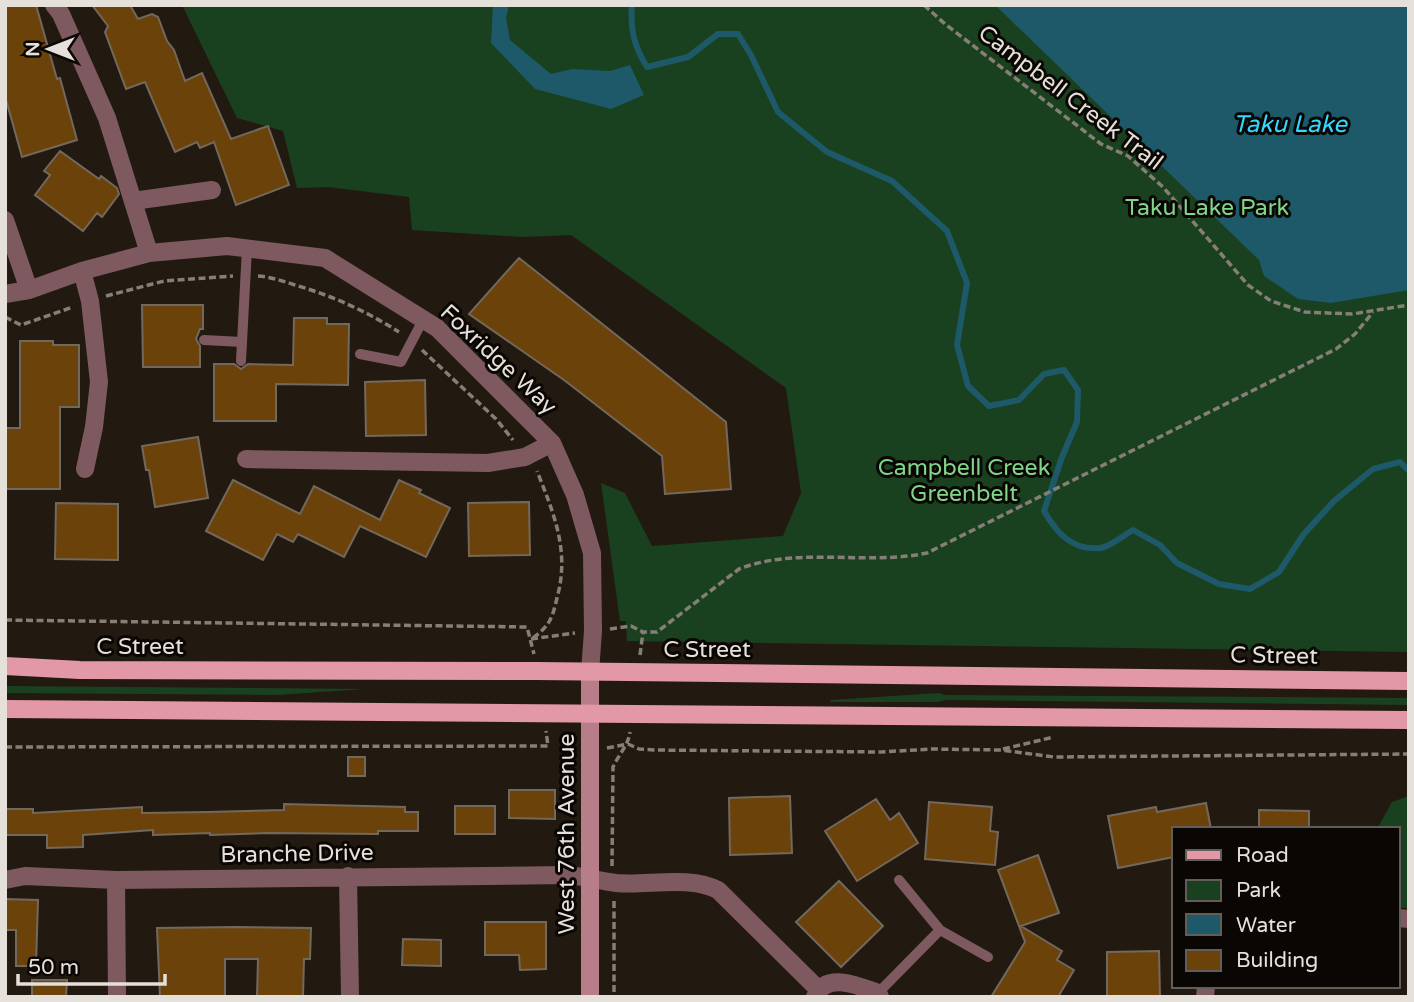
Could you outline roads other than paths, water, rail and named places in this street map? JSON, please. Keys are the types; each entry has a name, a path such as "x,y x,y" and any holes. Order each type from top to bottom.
{"main road":[{"name":"C Street","path":"5,666 94,670 590,671 1409,681"},
{"path":"5,709 542,711 1409,720"}],"street":[{"path":"54,5 61,13 107,118 149,253"},
{"path":"133,201 212,190"},
{"path":"5,220 29,290"},
{"name":"Foxridge Way","path":"5,294 29,290 82,271 149,253 227,246 326,258 437,328 552,443 575,495 592,554 593,631 590,671"},
{"path":"82,271 90,301 99,382 85,469"},
{"path":"246,459 488,463 525,457 552,443"},
{"name":"West 76th Avenue","path":"590,671 590,997"},
{"name":"Branche Drive","path":"5,880 25,876 116,880 590,876 614,883 709,885 718,890 816,993"},
{"path":"348,876 350,997"},
{"path":"116,880 117,997"},
{"path":"816,993 826,983 838,982 854,984 879,995"}],"lane":[{"path":"241,361 247,248"},
{"path":"360,354 401,362 422,320"},
{"path":"204,340 242,342"},
{"path":"899,880 940,930 988,957"},
{"path":"879,995 940,930"}],"water":[{"path":"493,5 509,5 506,18 510,40 551,74 572,69 610,71 630,65 644,95 611,109 535,89 491,43"},
{"name":"Taku Lake","path":"995,5 1409,5 1409,290 1331,303 1298,299 1264,276 1259,260"}],"waterway":[{"path":"632,5 634,38 647,67 688,57 718,34 738,34 778,112 827,152 892,181 947,231 967,283 957,345 968,386 989,406 1019,400 1044,374 1064,370 1078,390 1077,422 1044,511 1060,533 1073,543 1100,548 1133,530 1160,545 1177,563 1219,584 1250,589 1279,572 1303,535 1334,501 1373,469 1400,462 1409,471"}],"park label":[{"name":"Taku Lake Park","path":"1207,207"},
{"name":"Campbell Creek Greenbelt","path":"964,480"}]}
